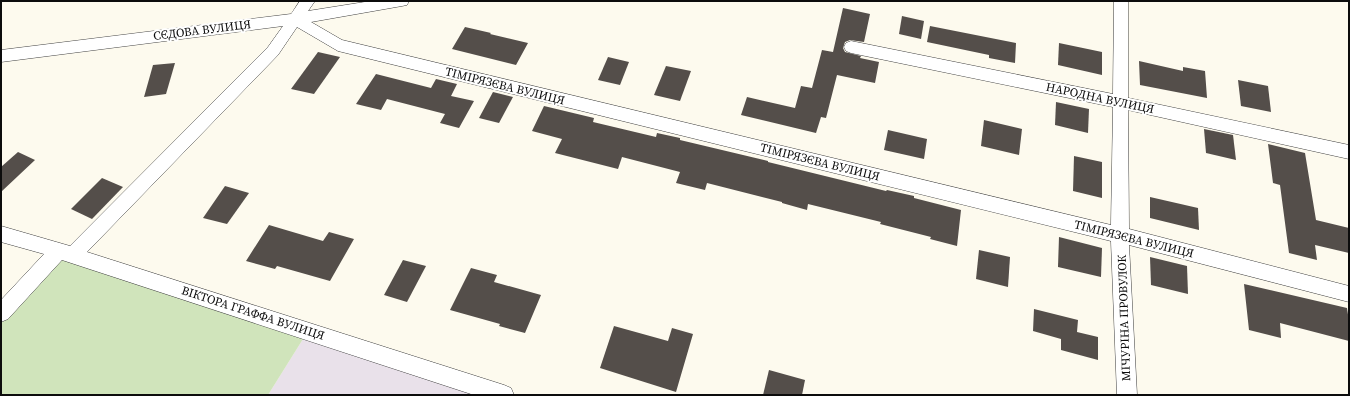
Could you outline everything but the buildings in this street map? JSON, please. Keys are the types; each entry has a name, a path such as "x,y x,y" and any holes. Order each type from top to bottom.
{"street":[{"path":"1,313 66,253 273,51 308,1"},
{"name":"СЄДОВА ВУЛИЦЯ","path":"1,56 296,18 402,1"},
{"name":"МІЧУРІНА ПРОВУЛОК","path":"1121,1 1120,235 1127,395"},
{"name":"ТІМІРЯЗЄВА ВУЛИЦЯ","path":"296,18 338,45 1120,235 1349,294"},
{"name":"НАРОДНА ВУЛИЦЯ","path":"851,47 1120,102 1349,152"},
{"name":"ВІКТОРА ГРАФФА ВУЛИЦЯ","path":"1,234 66,253 504,395"}],"shaded area":[{"path":"308,331 504,395 268,395"}],"green space":[{"path":"59,251 308,331 268,395 1,395 1,313"}]}
